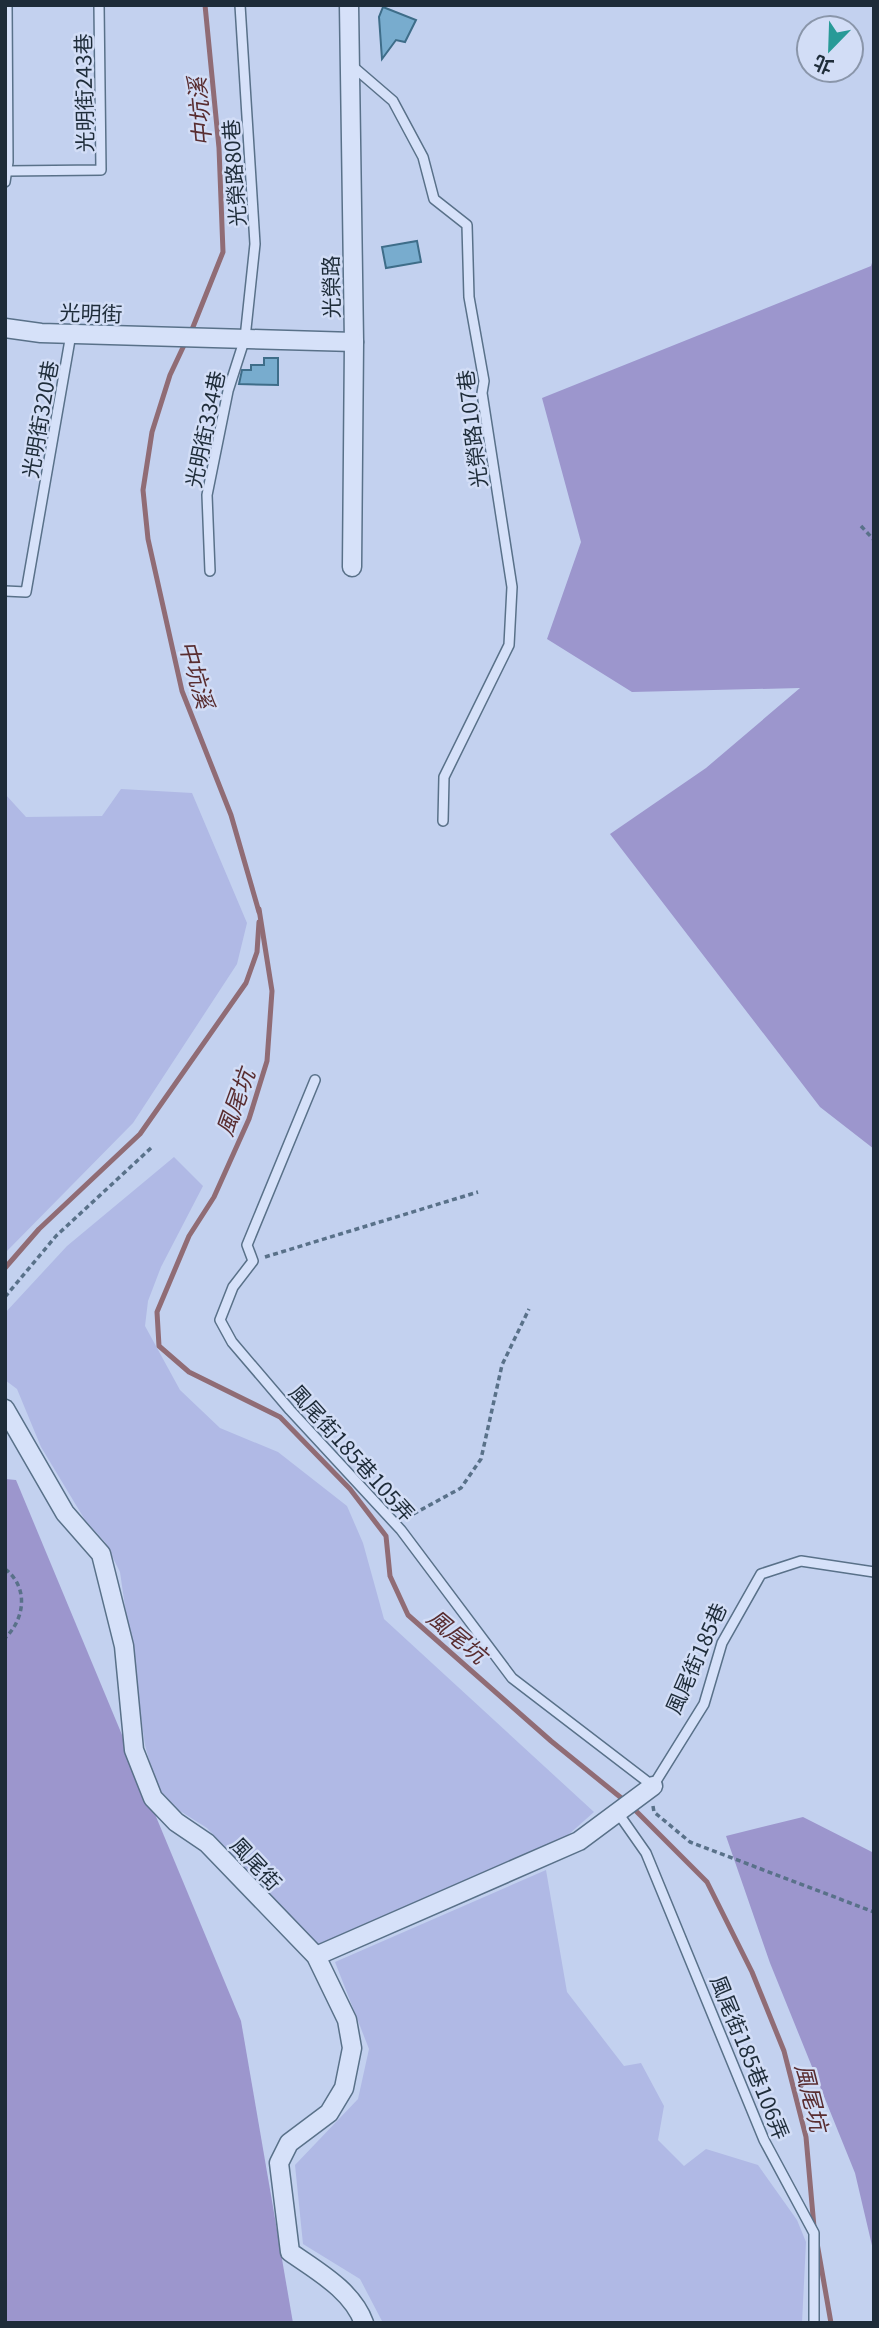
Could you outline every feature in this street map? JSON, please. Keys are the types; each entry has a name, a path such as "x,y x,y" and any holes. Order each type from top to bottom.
{"street":[{"name":"光榮路","path":"349,5 354,342 352,567"},
{"name":"光明街","path":"5,328 71,334 245,338"},
{"path":"245,338 354,342"},
{"name":"風尾街","path":"5,1409 65,1513 101,1554 124,1646 134,1750 153,1798 176,1822 207,1843 316,1956 347,2020 351,2061 338,2101 318,2123 301,2132 289,2143 279,2163 289,2252 332,2281 360,2311 364,2323"},
{"path":"316,1956 579,1841 653,1786"}],"lane":[{"path":"5,182 7,5"},
{"name":"光明街243巷","path":"7,171 101,170 99,5"},
{"name":"光榮路80巷","path":"240,5 255,244 245,338"},
{"name":"光榮路107巷","path":"348,63 393,101 423,157 434,200 467,225 470,297 484,381 482,393 494,483 512,587 509,645 444,778 443,821"},
{"name":"光明街320巷","path":"5,591 26,592 71,334"},
{"name":"光明街334巷","path":"210,570 207,495 228,391 245,338"},
{"path":"253,1261 247,1245 315,1080"},
{"name":"風尾街185巷105弄","path":"253,1261 233,1287 220,1320 232,1342 395,1524 512,1678 653,1786"},
{"name":"風尾街185巷","path":"653,1786 704,1704 722,1643 761,1574 801,1562 874,1572"},
{"name":"風尾街185巷106弄","path":"618,1813 646,1853 764,2140 814,2233 814,2323"}],"path":[{"path":"861,526 874,540"},
{"path":"5,1297 56,1236 152,1148"},
{"path":"253,1261 478,1192"},
{"path":"395,1524 461,1488 481,1459 502,1365 529,1309"},
{"path":"5,1569 16,1577 23,1605 17,1627 5,1638"},
{"path":"653,1786 654,1812 690,1842 874,1912"}],"shaded area":[{"path":"874,256 874,1149 820,1107 610,834 706,768 800,688 632,692 547,639 581,542 542,398 871,266"},
{"path":"121,789 192,793 247,923 237,964 133,1123 5,1253 5,794 26,817 102,816"},
{"path":"174,1157 203,1186 161,1267 148,1301 145,1326 180,1390 220,1428 278,1452 347,1506 363,1543 384,1619 594,1812 567,1836 316,1945 207,1828 180,1811 157,1789 145,1745 120,1572 105,1542 85,1520 41,1447 17,1389 5,1380 5,1313 67,1246"},
{"path":"5,1479 16,1480 241,2021 293,2323 5,2323"},
{"path":"803,1817 874,1853 874,2254 855,2173 770,1963 726,1836"},
{"path":"546,1870 567,1992 624,2066 641,2063 664,2106 658,2140 684,2166 706,2149 758,2165 797,2220 806,2242 802,2323 383,2323 360,2279 303,2244 295,2165 358,2099 369,2049 335,1962"}],"building":[{"path":"383,7 416,20 405,42 396,40 382,59 379,17"},
{"path":"417,241 421,262 386,268 382,247"},
{"path":"264,358 278,358 278,385 239,384 242,370 251,370 251,365 264,365"}],"waterway":[{"name":"中坑溪","path":"191,332 223,252 219,148 205,5"},
{"name":"中坑溪","path":"186,341 170,375 152,432 143,490 148,539 182,691 231,815 259,912"},
{"name":"風尾坑","path":"259,909 272,991 267,1061 249,1119 214,1197 189,1236 157,1312 159,1346 189,1372 280,1417 350,1489 386,1536 390,1576 408,1615 551,1741 630,1805 707,1882 752,1972 784,2051 806,2137 814,2227"},
{"name":"中坑溪","path":"5,1268 39,1229 140,1134 246,983 257,952 259,922"},
{"name":"風尾坑","path":"817,2243 831,2323"}]}
